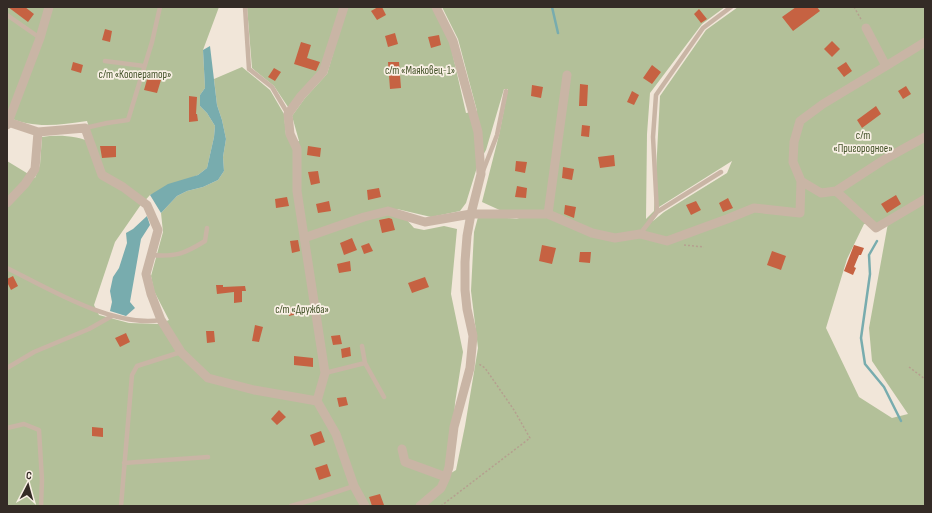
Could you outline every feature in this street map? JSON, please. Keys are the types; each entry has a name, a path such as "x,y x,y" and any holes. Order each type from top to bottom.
{"street":[{"path":"49,7 40,38 7,124 38,132 85,128 102,175 123,187 147,205 158,230 146,274 151,294 161,320 181,352 208,378 254,390 317,401"},
{"path":"420,506 440,488 446,477 449,468 454,427 469,375 472,336 467,309 465,262 467,236 471,214 482,174 476,124 452,41 436,7"},
{"path":"341,8 323,72 301,96 288,114 290,134 297,149 297,191 325,373 317,401 336,434 354,486 365,506"},
{"path":"866,28 886,66"},
{"path":"304,238 364,217 388,211 425,222 471,214 548,214 592,233 615,238 640,234 667,241 754,208 800,213 801,181 793,162 794,142 800,121 823,104 925,42"},
{"path":"548,214 567,75"},
{"path":"7,203 25,184 35,169 38,132"},
{"path":"801,181 821,193 836,191 885,159 925,137"},
{"path":"836,191 876,228 925,199"},
{"path":"402,448 405,462 446,477"}],"lane":[{"path":"85,128 128,120 160,7"},
{"path":"245,7 249,69 272,87 288,114"},
{"path":"657,212 653,137 656,95 703,28 731,7"},
{"path":"7,15 40,38"},
{"path":"105,61 144,66"},
{"path":"482,174 497,135 506,92"},
{"path":"640,234 657,212 720,172"},
{"path":"151,255 169,257 188,251 205,241 208,228"},
{"path":"7,268 74,301 112,316 151,322 161,320"},
{"path":"7,368 34,352 89,329 112,316"},
{"path":"362,346 365,363 384,397"},
{"path":"121,506 132,375 137,366 181,352"},
{"path":"325,373 365,363"},
{"path":"7,428 24,424 39,430 42,480 41,506"},
{"path":"124,463 208,457"},
{"path":"291,506 354,486"}],"path":[{"path":"854,7 866,28"},
{"path":"667,241 704,247"},
{"path":"441,506 530,438 514,410 485,368 471,358"},
{"path":"909,367 925,379"}],"green space":[{"path":"7,7 219,7 203,50 205,88 200,95 200,106 207,113 215,126 207,168 198,175 150,195 140,206 115,242 94,305 99,315 129,323 159,324 169,320 154,291 151,276 163,232 161,213 177,196 218,180 224,171 223,157 226,139 217,105 214,79 242,67 270,90 284,114 286,135 292,143 299,141 292,116 305,98 327,74 347,7 432,7 450,43 466,113 477,111 458,39 442,7 725,7 702,24 650,93 647,134 646,219 654,211 660,96 706,30 738,7 925,7 925,506 7,506 7,161 35,178 40,165 42,137 68,136 94,143 87,121 56,125 37,125 17,121 7,117","holes":["504,89 508,89 499,135 482,202 519,219 483,216 478,217 474,232 471,291 478,348 456,470 451,473 455,403 463,352 451,294 457,229 444,226 424,230 414,228 397,209 431,217 460,211 466,203 478,164 486,150","732,161 727,173 664,212 653,221 659,207","888,223 869,328 872,361 908,414 892,418 859,397 826,328 847,259 864,224"]},
{"path":"247,7 340,7 321,72 288,107 274,86 252,68"}],"water":[{"path":"210,46 217,105 226,139 223,157 224,171 218,180 177,196 161,213 150,195 168,184 198,175 207,168 215,126 207,113 200,106 200,95 205,88 203,50"},
{"path":"147,216 150,225 141,239 130,302 135,308 126,316 110,311 112,302 110,291 113,277 119,268 127,243 126,233 133,229"}],"building":[{"path":"8,7 25,7 34,14 28,22"},
{"path":"378,7 382,7 386,15 377,20 371,11"},
{"path":"796,7 817,7 820,11 793,31 782,17"},
{"path":"699,9 707,19 701,23 694,14"},
{"path":"105,29 112,31 110,42 102,40"},
{"path":"395,33 398,44 388,47 385,36"},
{"path":"439,35 441,45 431,48 428,37"},
{"path":"832,41 840,49 832,57 824,49"},
{"path":"301,42 311,45 307,58 320,62 316,71 294,64"},
{"path":"73,62 83,65 81,73 71,70"},
{"path":"388,62 399,62 401,88 390,89"},
{"path":"846,62 852,71 844,77 837,68"},
{"path":"652,65 661,72 652,84 643,78"},
{"path":"274,68 281,72 275,81 268,77"},
{"path":"148,76 161,80 157,93 144,90"},
{"path":"580,84 588,85 587,106 579,106"},
{"path":"532,85 543,87 541,98 531,96"},
{"path":"906,86 911,94 903,99 898,91"},
{"path":"632,91 639,95 634,105 627,102"},
{"path":"189,96 197,97 196,114 198,121 189,122"},
{"path":"876,106 881,114 862,128 857,120"},
{"path":"582,125 590,126 589,137 581,136"},
{"path":"100,146 116,146 116,157 102,158"},
{"path":"308,146 321,148 320,157 307,155"},
{"path":"614,155 615,166 600,168 598,157"},
{"path":"516,161 527,162 525,173 515,171"},
{"path":"563,167 574,169 572,180 562,178"},
{"path":"318,171 320,183 311,185 308,172"},
{"path":"517,186 527,188 526,198 515,197"},
{"path":"379,188 381,197 368,200 367,190"},
{"path":"896,195 901,204 887,213 881,204"},
{"path":"287,197 289,206 276,208 275,199"},
{"path":"728,198 733,208 723,212 719,203"},
{"path":"329,201 331,211 318,213 316,204"},
{"path":"696,201 701,210 691,215 686,205"},
{"path":"565,205 576,207 574,218 564,214"},
{"path":"389,218 392,219 395,230 382,233 379,220"},
{"path":"352,238 357,250 344,255 340,243"},
{"path":"298,240 300,251 292,253 290,241"},
{"path":"369,243 373,251 364,254 361,246"},
{"path":"542,245 556,248 552,264 539,261"},
{"path":"854,245 864,248 854,267 856,268 853,275 844,271"},
{"path":"772,251 786,256 781,270 767,265"},
{"path":"580,252 591,252 590,263 579,262"},
{"path":"350,261 351,271 339,273 337,264"},
{"path":"13,276 18,286 11,290 7,279"},
{"path":"425,277 429,287 412,293 408,283"},
{"path":"216,285 223,285 223,287 245,286 246,291 242,291 242,302 234,303 234,292 217,294"},
{"path":"299,306 301,313 289,316 288,308"},
{"path":"255,325 263,327 259,342 252,341"},
{"path":"206,331 214,331 215,342 207,343"},
{"path":"126,333 130,342 120,347 115,338"},
{"path":"340,335 342,344 333,345 331,336"},
{"path":"350,347 351,356 342,358 341,349"},
{"path":"294,356 313,358 313,367 294,365"},
{"path":"346,397 348,405 339,407 337,398"},
{"path":"279,410 286,417 277,425 271,419"},
{"path":"92,427 103,428 103,437 92,436"},
{"path":"321,431 325,442 314,446 310,435"},
{"path":"327,464 331,476 319,480 315,468"},
{"path":"380,494 384,505 372,506 369,497"}],"waterway":[{"path":"552,7 558,33"},
{"path":"877,241 869,255 870,274 861,338 865,364 884,387 901,421"}],"park label":[{"name":"с/т «Маяковец-1»","path":"420,70"},
{"name":"с/т «Кооператор»","path":"135,74"},
{"name":"с/т «Пригородное»","path":"863,141"},
{"name":"с/т «Дружба»","path":"302,309"}]}
